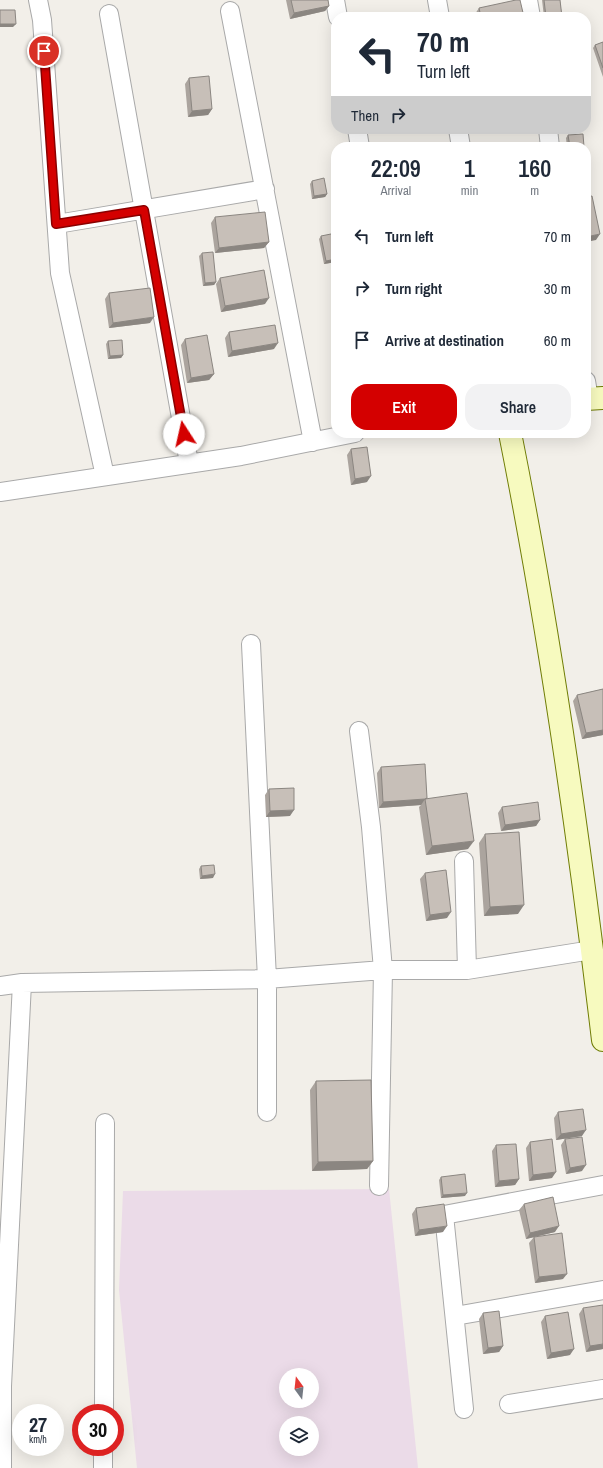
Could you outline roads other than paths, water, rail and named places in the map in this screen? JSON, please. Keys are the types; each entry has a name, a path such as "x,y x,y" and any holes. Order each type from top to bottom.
{"street":[{"path":"32,0 38,0 42,20 60,273 105,476"},
{"path":"335,0 337,12"},
{"path":"437,0 439,12"},
{"path":"528,0 530,12"},
{"path":"230,11 313,442"},
{"path":"109,14 189,463"},
{"path":"56,224 265,189"},
{"path":"0,492 240,456 332,438"},
{"path":"511,438 553,672 592,950 603,1040"},
{"path":"251,644 267,979 267,1112"},
{"path":"359,731 370,827 383,970 379,1186"},
{"path":"464,861 466,970"},
{"path":"0,986 22,983 267,979 383,970 466,970 592,950"},
{"path":"1,1465 1,1386 22,983"},
{"path":"104,1404 105,1123"},
{"path":"464,1409 444,1215 603,1185"},
{"path":"455,1316 603,1290"},
{"path":"509,1404 603,1389"},
{"path":"103,1456 103,1468"}]}
